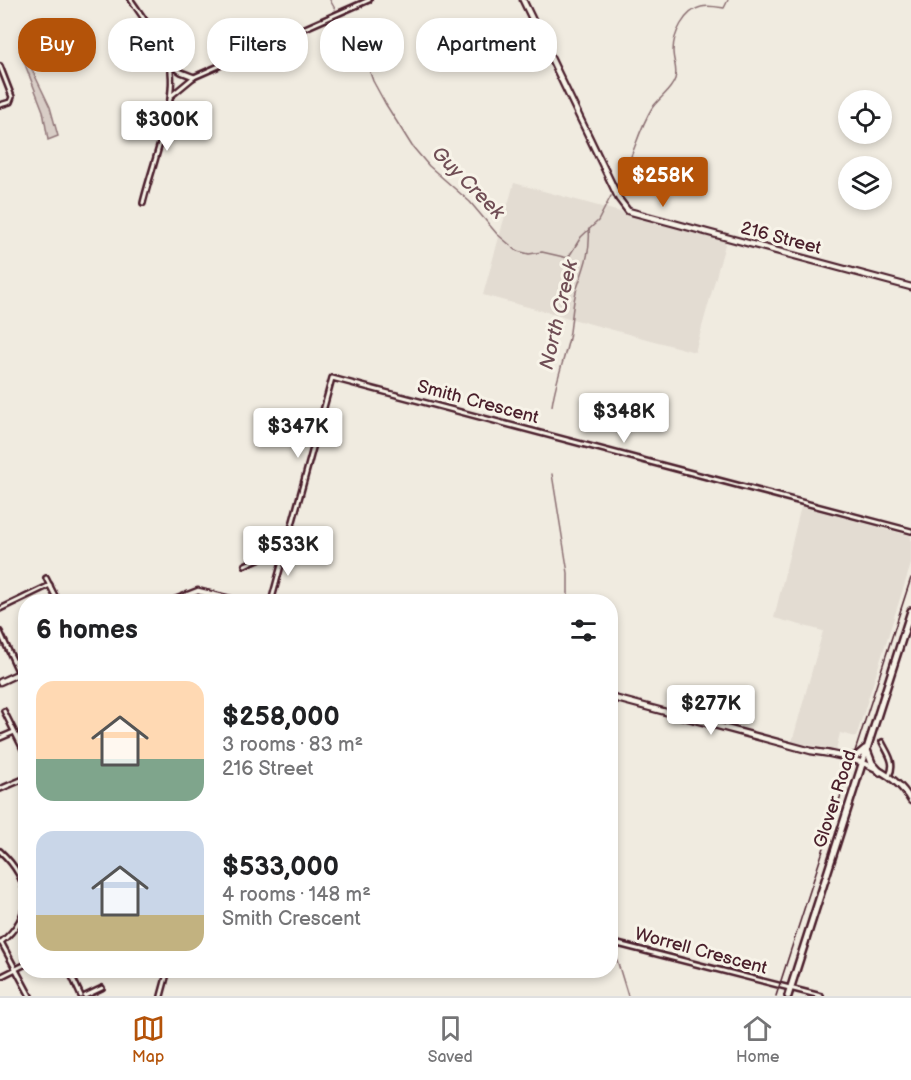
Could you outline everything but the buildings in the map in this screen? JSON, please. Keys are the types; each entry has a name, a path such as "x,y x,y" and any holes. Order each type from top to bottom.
{"highway":[{"name":"Glover Road","path":"788,996 911,611"},
{"path":"849,758 858,755 867,745"},
{"path":"867,745 867,753 880,772"}],"main road":[{"name":"216 Street","path":"523,0 619,199 628,211 911,286"},
{"path":"188,594 195,591 208,594"},
{"path":"0,682 18,673"},
{"path":"618,699 805,749 834,753 849,758 889,776 904,790 911,801"}],"street":[{"path":"131,0 142,18"},
{"path":"171,96 194,77 369,0"},
{"path":"0,66 11,94 10,102 0,105"},
{"path":"143,203 171,96 173,85 171,72"},
{"path":"181,72 194,77"},
{"name":"Smith Crescent","path":"273,594 332,378 911,531"},
{"path":"245,566 285,547"},
{"path":"46,578 54,594"},
{"path":"31,594 50,585"},
{"path":"0,609 18,600"},
{"path":"0,632 18,671"},
{"path":"4,711 18,740"},
{"path":"0,738 14,732"},
{"path":"882,742 893,763 889,776"},
{"path":"0,789 18,781"},
{"path":"0,851 18,871"},
{"path":"0,977 17,969 1,942 15,928 18,921"},
{"name":"Worrell Crescent","path":"618,944 821,996"},
{"path":"21,978 30,996"},
{"path":"73,978 83,996 102,988"},
{"path":"161,996 166,978"}],"shaded area":[{"path":"28,72 33,72 50,107 58,136 48,140 43,111"},
{"path":"514,183 726,241 695,352 483,295"},
{"path":"801,506 911,536 911,564 856,737 840,733 836,750 792,742 823,631 774,618"}],"waterway":[{"name":"Guy Creek","path":"330,0 335,9"},
{"name":"Guy Creek","path":"618,184 647,117 675,79 674,45 681,24 695,9 707,6 724,8 728,0"},
{"name":"Guy Creek","path":"370,72 385,103 412,146 429,166 470,202 497,234 517,251 529,254 542,252 568,258 581,237 598,221 611,196"},
{"name":"North Creek","path":"552,406 569,338 575,294 588,252 589,229"},
{"name":"North Creek","path":"552,474 568,573 568,594"},
{"name":"North Creek","path":"618,963 628,996"}],"railway":[{"path":"776,996 911,578"}]}
